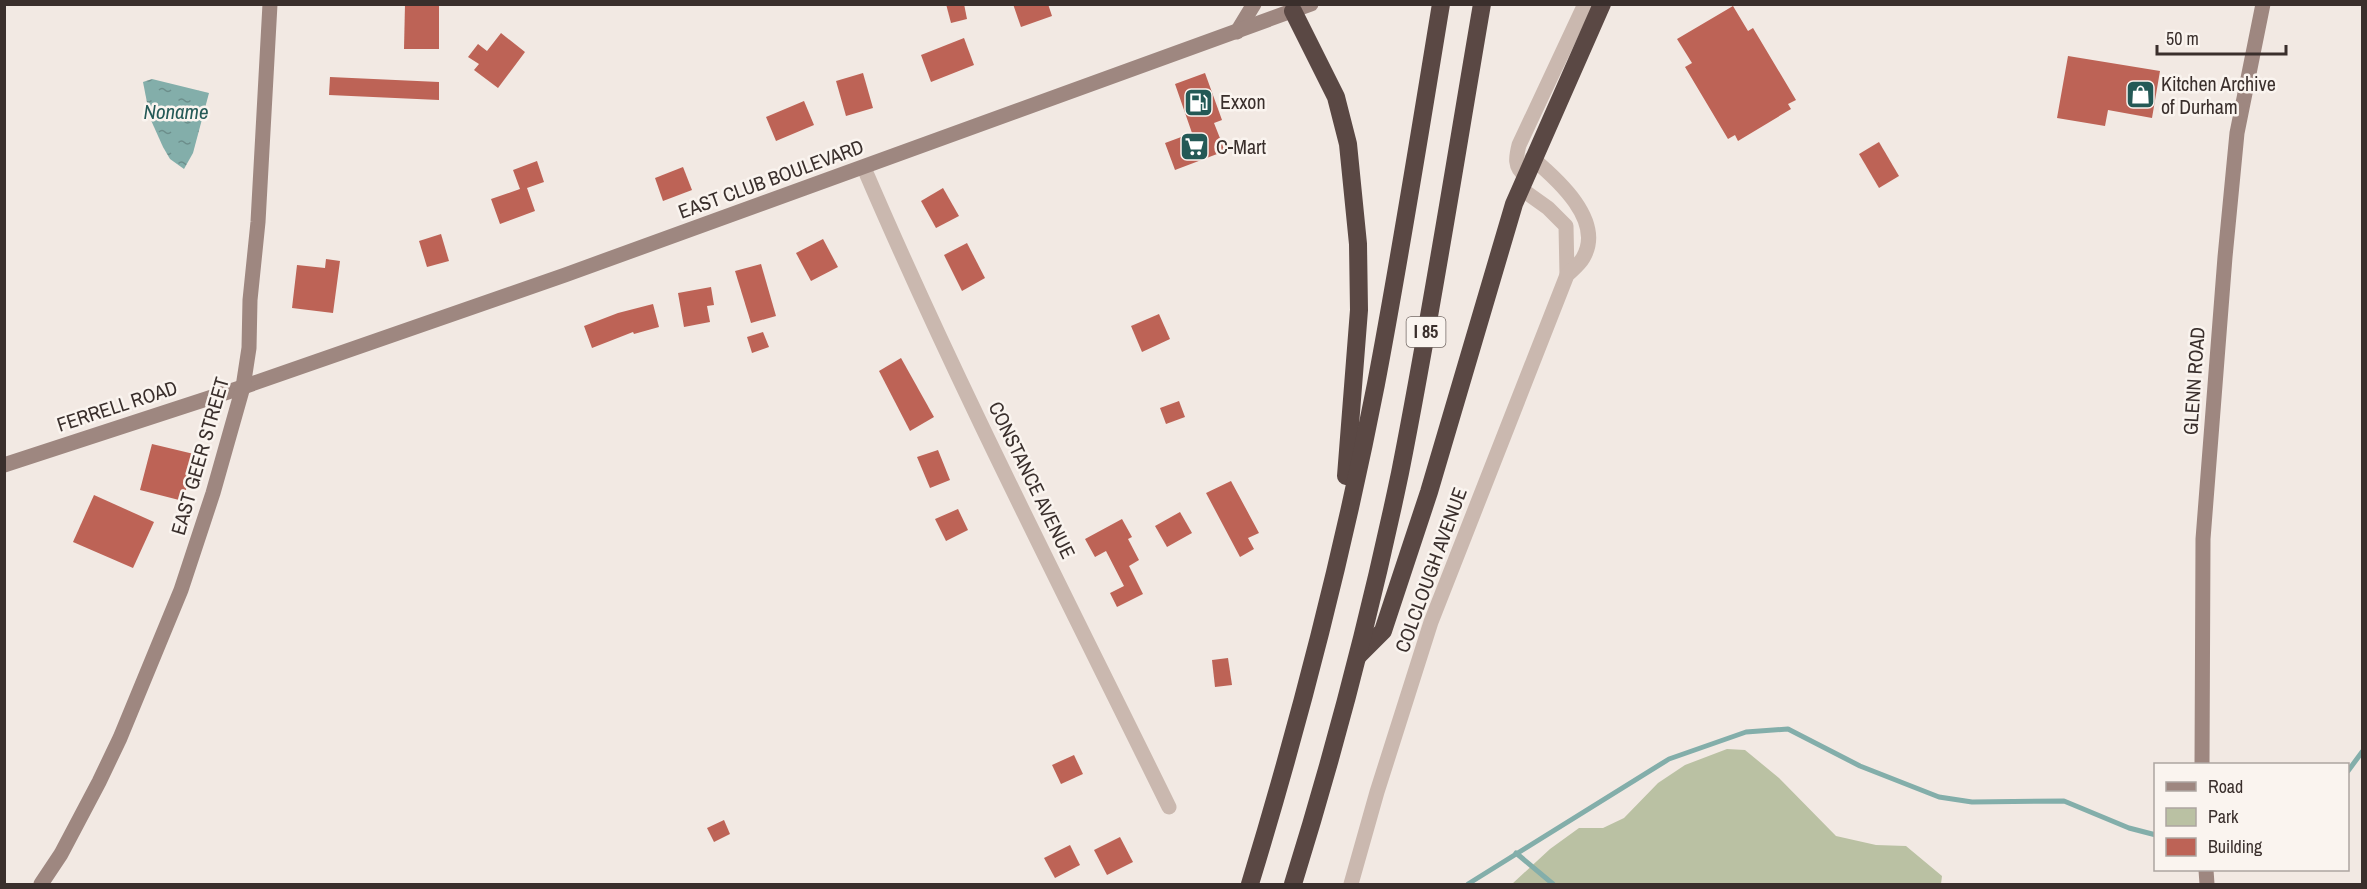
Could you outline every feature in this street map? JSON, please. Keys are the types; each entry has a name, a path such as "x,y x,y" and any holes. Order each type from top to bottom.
{"highway":[{"name":"I 85","path":"1250,885 1295,731 1342,539 1375,385 1441,4"},
{"name":"I 85","path":"1293,885 1357,657 1383,550 1414,403 1482,4"},
{"path":"1357,657 1383,630 1429,492 1525,174 1602,4"},
{"path":"1291,8 1336,97 1348,144 1352,181 1358,244 1359,310 1342,539"}],"street":[{"name":"EAST GEER STREET","path":"40,885 61,854 99,782 181,590 213,493 243,387 249,348 250,300 258,222 270,4"},
{"path":"1237,32 1254,4"},
{"name":"EAST CLUB BOULEVARD","path":"243,387 566,276 1237,32 1291,8 1311,4"},
{"path":"1525,174 1519,171 1516,164 1519,145 1584,4"},
{"name":"GLENN ROAD","path":"2202,763 2203,539 2225,256 2237,133 2263,4"},
{"name":"CONSTANCE AVENUE","path":"864,168 911,276 978,417 1169,807"},
{"name":"COLCLOUGH AVENUE","path":"1525,174 1548,208 1566,226 1567,275"},
{"name":"COLCLOUGH AVENUE","path":"1351,885 1377,792 1431,622 1567,275 1585,253 1587,233 1583,215 1563,187 1525,174"},
{"name":"FERRELL ROAD","path":"4,465 243,387"}],"green space":[{"path":"1727,749 1745,750 1779,778 1836,836 1876,845 1906,846 1942,876 1941,884 1512,884 1550,849 1579,828 1603,828 1624,818 1658,783 1685,765"}],"water":[{"name":"Noname","path":"152,79 209,93 193,153 184,169 170,159 150,118 143,82"}],"building":[{"path":"405,4 439,4 439,49 404,49"},
{"path":"946,4 964,4 967,19 951,23"},
{"path":"1013,4 1048,4 1052,16 1021,27"},
{"path":"1733,6 1748,31 1753,28 1796,100 1788,104 1791,109 1738,141 1735,135 1728,139 1685,67 1692,63 1677,39"},
{"path":"501,33 525,52 498,88 474,70 479,64 468,57 478,44 487,51"},
{"path":"964,38 974,65 931,82 921,55"},
{"path":"2068,56 2160,71 2152,118 2108,110 2105,126 2057,118"},
{"path":"863,73 873,108 846,116 836,81"},
{"path":"1205,73 1222,120 1214,123 1225,151 1175,170 1165,143 1192,133 1175,84"},
{"path":"330,77 439,82 439,100 329,95"},
{"path":"804,101 814,125 776,141 766,117"},
{"path":"1879,142 1899,176 1879,188 1859,154"},
{"path":"537,161 544,182 527,188 535,211 500,224 491,199 520,189 513,170"},
{"path":"683,167 692,190 663,201 655,178"},
{"path":"943,188 959,216 936,228 921,201"},
{"path":"441,234 449,261 427,267 419,241"},
{"path":"823,239 838,267 811,281 796,253"},
{"path":"967,243 985,278 962,291 944,255"},
{"path":"326,259 340,261 333,313 292,308 297,265 325,268"},
{"path":"761,264 776,316 751,323 735,271"},
{"path":"711,287 714,305 707,306 710,322 684,327 678,293"},
{"path":"653,304 659,327 634,334 633,332 592,348 584,326 618,313"},
{"path":"1159,314 1170,339 1142,352 1131,326"},
{"path":"763,332 769,347 752,353 747,337"},
{"path":"901,358 934,417 910,431 879,371"},
{"path":"1179,401 1185,417 1166,424 1160,408"},
{"path":"152,444 198,455 183,501 140,490"},
{"path":"938,450 950,480 930,488 917,457"},
{"path":"1231,481 1259,533 1248,538 1254,549 1240,557 1206,493"},
{"path":"94,495 154,522 133,568 73,542"},
{"path":"958,509 968,530 946,541 935,519"},
{"path":"1180,512 1192,533 1167,547 1155,526"},
{"path":"1122,519 1132,537 1128,539 1139,560 1129,566 1143,594 1117,607 1110,593 1124,586 1106,551 1095,557 1085,539"},
{"path":"1228,658 1232,685 1215,687 1212,660"},
{"path":"1074,755 1083,774 1061,784 1052,765"},
{"path":"724,820 730,834 714,842 707,828"},
{"path":"1120,837 1133,862 1107,875 1094,850"},
{"path":"1070,845 1080,865 1055,878 1044,858"}],"waterway":[{"path":"1468,884 1669,759 1746,732 1788,729 1860,766 1939,797 1972,802 2064,801 2129,828 2154,834"},
{"path":"2349,770 2362,752"},
{"path":"1516,853 1553,884"}],"place":[{"name":"Kitchen Archive of Durham","path":"2140,95"},
{"name":"Exxon","path":"1199,102"},
{"name":"C-Mart","path":"1195,147"}]}
